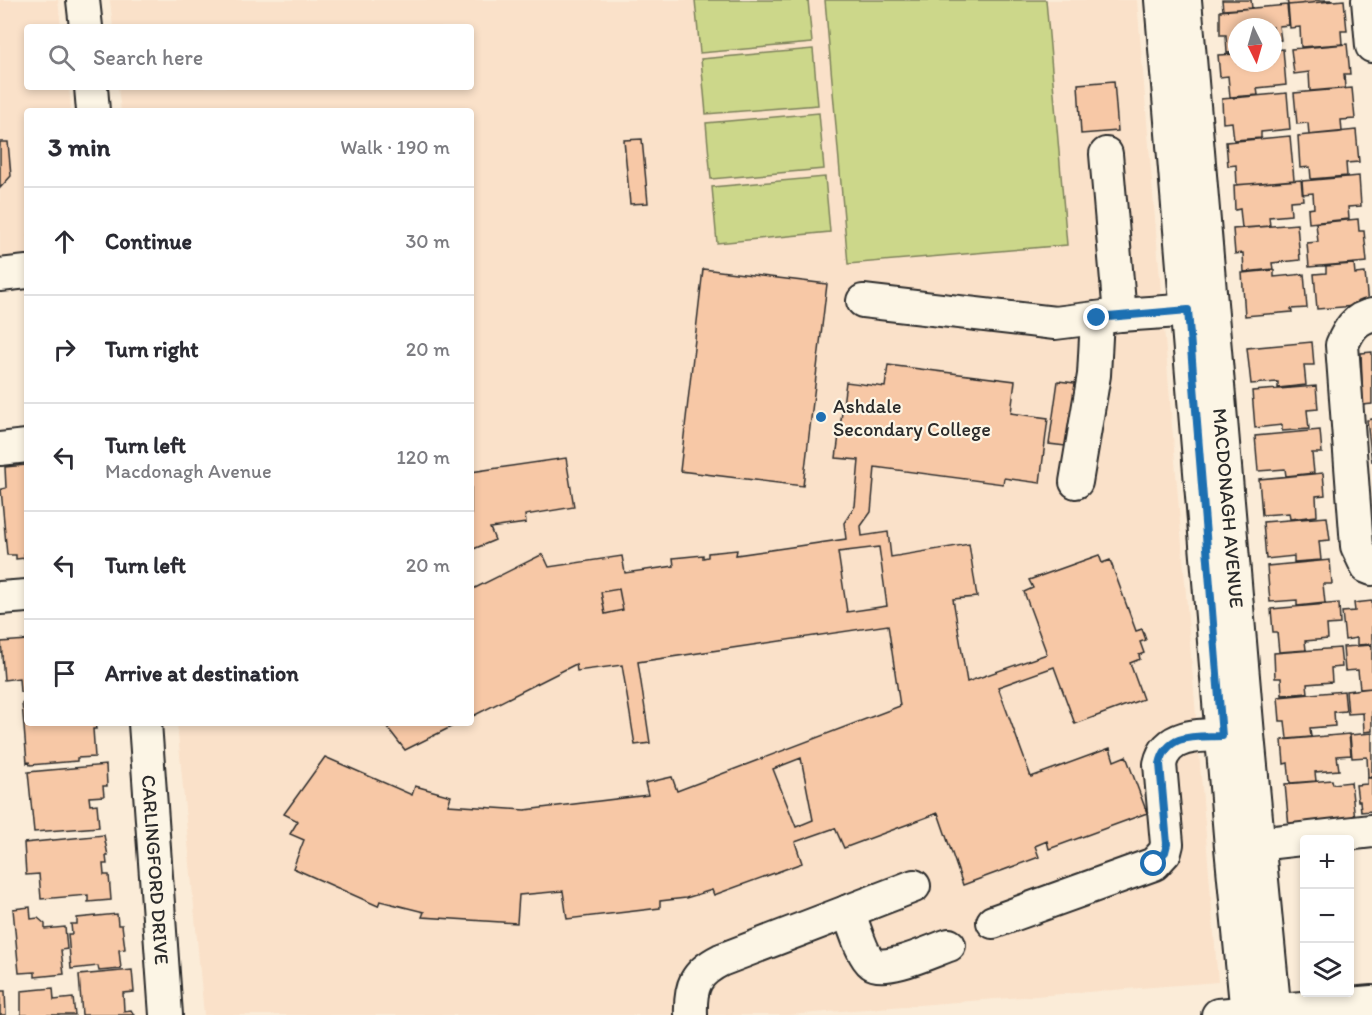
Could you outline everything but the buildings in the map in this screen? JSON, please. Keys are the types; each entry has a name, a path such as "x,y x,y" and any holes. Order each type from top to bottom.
{"street":[{"path":"83,0 86,24"},
{"name":"MACDONAGH AVENUE","path":"1161,0 1199,309 1245,845 1252,1014"},
{"name":"MACDONAGH AVENUE","path":"1185,0 1199,309"},
{"path":"1368,0 1372,46"},
{"path":"91,90 93,108"},
{"path":"1076,482 1094,375 1109,316 1106,154"},
{"path":"0,274 24,272"},
{"path":"863,301 1055,323 1199,309"},
{"path":"1372,315 1365,316 1350,328 1342,345 1358,546 1367,567 1372,569"},
{"path":"0,449 24,446"},
{"path":"0,598 24,596"},
{"name":"CARLINGFORD DRIVE","path":"145,726 166,1015"},
{"path":"993,922 1154,864 1165,852 1167,844 1160,764 1167,746 1191,737 1235,735"},
{"path":"1245,845 1372,831"},
{"path":"691,1015 693,986 706,967 915,886"},
{"path":"848,911 867,957 872,963 880,966 892,965 950,945"},
{"path":"1252,1014 1372,1002"}],"shaded area":[{"path":"0,0 58,0 61,24 24,24 24,90 69,90 71,108 24,108 24,263 0,265"},
{"name":"Ashdale Secondary College","path":"110,0 1137,0 1218,982 789,1015 204,1015 177,726 474,726 474,108 121,108 118,90 474,90 474,24 113,24"}],"green space":[{"path":"695,0 808,0 812,43 700,53"},
{"path":"825,0 1046,0 1067,245 848,264"},
{"path":"813,49 818,105 706,114 701,59"},
{"path":"819,113 824,169 711,179 706,123"},
{"path":"825,177 830,232 717,243 712,187"}],"place":[{"name":"Ashdale Secondary College","path":"821,417"}],"route":[{"path":"1097,318 1188,310 1222,736 1191,737 1178,740 1167,746 1162,755 1160,764 1167,844 1165,852 1154,864"}]}
